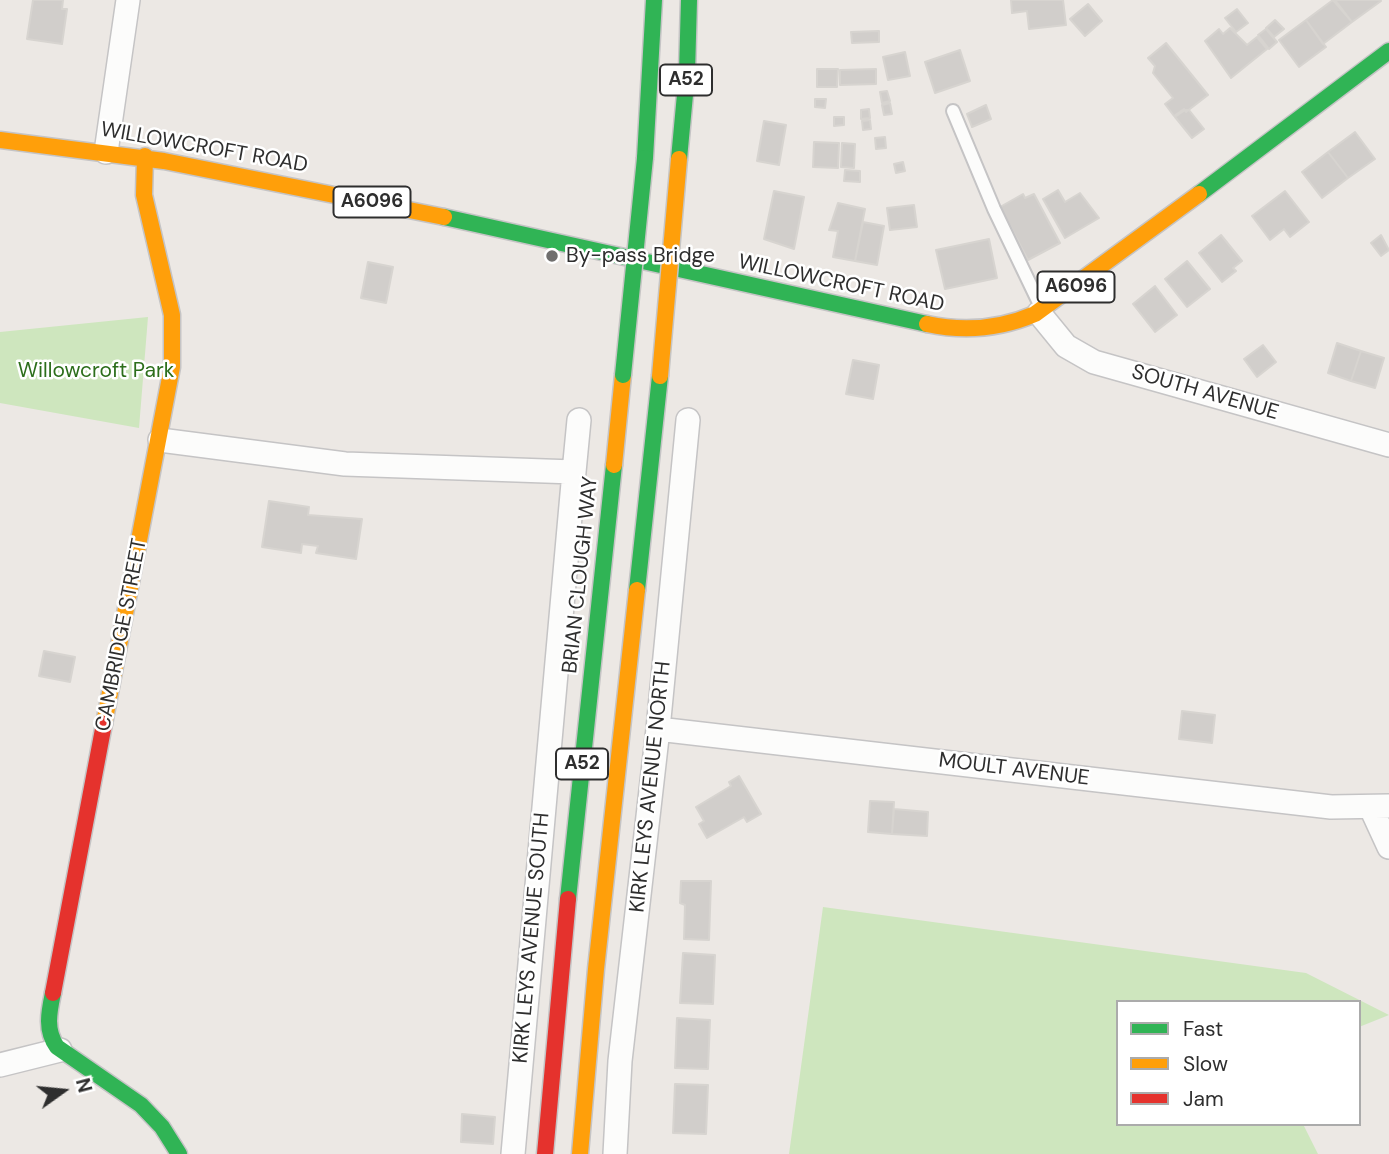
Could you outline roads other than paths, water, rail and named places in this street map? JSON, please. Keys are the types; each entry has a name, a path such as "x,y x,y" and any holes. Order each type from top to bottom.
{"main road":[{"name":"BRIAN CLOUGH WAY","path":"545,1154 559,980 645,158 654,0"},
{"name":"A52","path":"580,1154 595,982 660,376 687,73 689,0"},
{"name":"WILLOWCROFT ROAD","path":"0,140 145,156 262,177 939,327 973,330 997,327 1041,311 1389,51"},
{"name":"CAMBRIDGE STREET","path":"60,1050 49,1030 48,1017 160,440 174,341 165,279 144,195 145,156"},
{"path":"60,1050 120,1088 152,1114 170,1135 179,1154"}],"street":[{"path":"106,152 128,0"},
{"name":"SOUTH AVENUE","path":"1041,311 1066,346 1094,362 1389,445"},
{"name":"KIRK LEYS AVENUE SOUTH","path":"513,1154 579,420"},
{"name":"KIRK LEYS AVENUE NORTH","path":"615,1154 620,1061 658,729 688,420"},
{"path":"160,440 345,464 574,472"},
{"name":"MOULT AVENUE","path":"658,729 1290,802 1380,807 1389,847"},
{"path":"0,1065 60,1050"}],"lane":[{"path":"953,111 1041,311"}],"place":[{"name":"By-pass Bridge","path":"552,256"}],"park label":[{"name":"Willowcroft Park","path":"96,371"}]}
